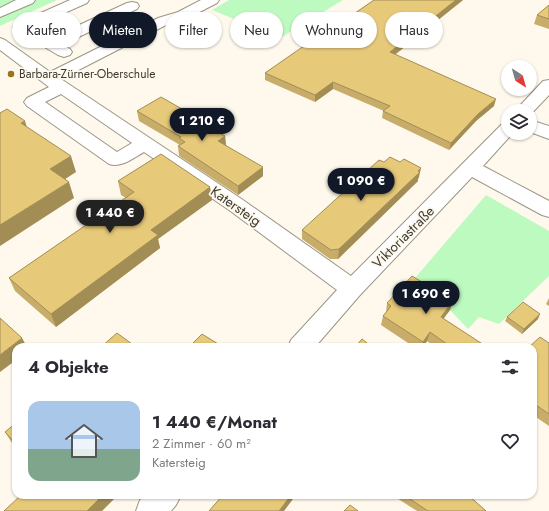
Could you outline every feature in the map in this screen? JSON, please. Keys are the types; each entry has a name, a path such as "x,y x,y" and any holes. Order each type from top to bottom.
{"street":[{"path":"0,13 28,0"},
{"path":"55,12 82,0"},
{"path":"145,144 116,160 33,102 82,62 163,21 183,15 212,0"},
{"path":"81,28 126,3 163,21"},
{"name":"Katersteig","path":"0,43 56,83 236,205 352,289"},
{"path":"58,48 82,62"},
{"path":"531,104 549,85"},
{"path":"537,128 549,133"},
{"name":"Viktoriastraße","path":"304,343 352,289 501,135"},
{"path":"470,168 549,210"},
{"path":"151,511 162,499"}],"green space":[{"path":"0,0 57,0 31,12 12,12 12,21 0,26"},
{"path":"229,0 343,0 323,12 291,12 291,31 283,36 283,12 230,12 230,17 222,14 222,12 212,10"},
{"path":"486,195 549,231 549,276 499,324 479,317 468,329 450,310 409,285"}],"building":[{"path":"374,0 456,0 441,12 385,12 385,48 395,48 390,52 496,99 478,114 451,143 383,111 390,106 333,82 315,95 265,73 301,48 377,48 377,12 357,12"},
{"path":"549,5 549,19 537,15"},
{"path":"161,97 182,109 180,110 225,136 218,141 263,167 238,186 178,146 185,142 179,138 181,137 137,111"},
{"path":"7,109 25,121 21,123 71,156 50,169 69,182 0,225 0,113"},
{"path":"161,154 210,187 151,230 158,235 51,314 9,278 134,192 118,181"},
{"path":"390,157 400,162 404,159 421,168 418,171 420,172 339,249 331,250 302,230 379,160 384,162"},
{"path":"412,276 453,301 441,317 481,343 445,343 430,332 423,342 383,316 391,306 387,303"},
{"path":"523,302 540,314 524,329 507,317"},
{"path":"0,318 22,338 16,343 12,343 12,346 0,355"},
{"path":"117,333 131,343 106,343"},
{"path":"202,334 217,343 193,343"},
{"path":"540,337 549,343 549,414 537,406 537,343 533,343"},
{"path":"362,339 367,343 358,343"},
{"path":"12,426 12,440 5,432"},
{"path":"17,499 99,499 87,511 4,511"},
{"path":"220,499 288,499 279,511 209,511"},
{"path":"410,499 472,499 486,511 428,511"},
{"path":"350,505 358,511 344,511"}],"place":[{"name":"Barbara-Zürner-Oberschule","path":"11,74"}]}
